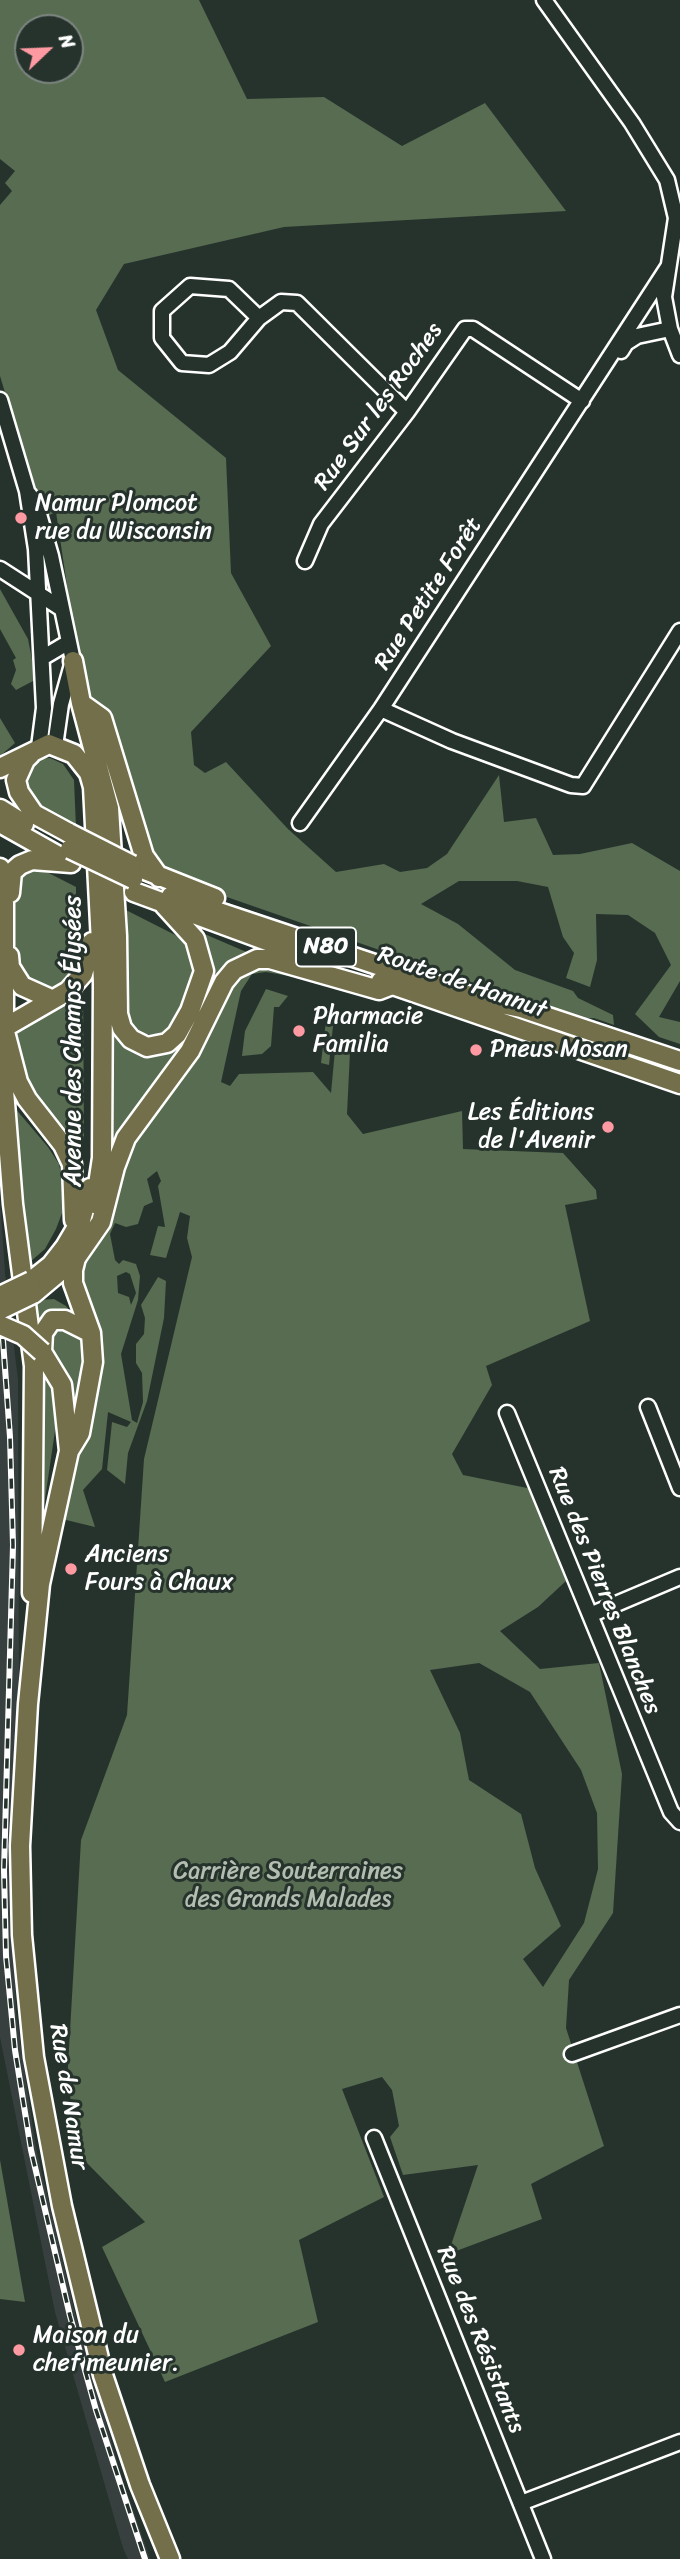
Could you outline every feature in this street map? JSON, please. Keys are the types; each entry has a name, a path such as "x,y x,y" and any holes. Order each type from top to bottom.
{"main road":[{"path":"73,662 109,808 117,936 118,1014 122,1028 131,1039 147,1046 167,1043 177,1034 190,1011 204,971 195,939 164,905"},
{"path":"81,703 102,718 144,856 159,877"},
{"path":"47,746 20,768 16,780 19,792 34,814 70,848"},
{"path":"0,768 47,746 75,754 83,765 92,942 92,1158 89,1191 81,1220 37,1287"},
{"name":"Avenue des Champs Élysées","path":"0,1310 76,1258 97,1199 102,1158 103,982 93,787 83,765"},
{"path":"93,787 109,808"},
{"name":"N80","path":"0,809 133,879"},
{"name":"N80","path":"0,823 70,848"},
{"path":"51,999 22,986 10,967 10,880 12,872 32,859 70,848"},
{"path":"0,868 4,888 2,1065 13,1204 34,1366 30,1579 36,1627"},
{"path":"133,879 159,877 487,993 521,1008"},
{"name":"Route de Hannut","path":"133,879 164,905 220,926 680,1084"},
{"name":"Route de Hannut","path":"133,879 173,896 472,996 521,1008 680,1061"},
{"path":"220,926 242,945 270,959 379,990 392,985"},
{"path":"4,1028 68,991 83,974 92,942"},
{"path":"69,1451 80,1433 91,1380 90,1333 73,1283 76,1258 101,1222 115,1167 126,1138 190,1051 224,982 242,965 257,959 270,959"},
{"path":"4,1028 18,1082 27,1099 63,1144 72,1164 75,1208 72,1235"},
{"path":"0,1296 37,1287 80,1305"},
{"path":"42,1352 43,1333 52,1320 65,1320 90,1333"},
{"path":"0,1325 23,1335 42,1352 62,1385 69,1451 40,1584 36,1627"},
{"name":"Rue de Namur","path":"36,1627 20,1846 22,1936 34,2057 62,2206 103,2375 140,2486 170,2559"}],"street":[{"path":"544,0 632,123 667,180 678,218 664,297 670,329 680,355"},
{"name":"Rue Petite Forêt","path":"300,823 381,709 668,267"},
{"path":"259,318 229,289 190,286 162,311 162,338 182,363 209,365 230,352 259,318 281,302 297,303 407,412"},
{"name":"Rue Sur les Roches","path":"305,561 321,524 407,412 465,329 473,329 582,401"},
{"name":"Rue Petite Forêt","path":"592,386 605,380 626,343 637,336 670,329"},
{"path":"0,400 27,491 36,549 47,746"},
{"path":"27,491 36,504 44,531 73,662 47,746"},
{"path":"0,569 62,609"},
{"path":"381,709 452,741 570,785 583,786 680,631"},
{"path":"42,658 69,642"},
{"path":"648,1407 680,1488"},
{"name":"Rue des Pierres Blanches","path":"507,1413 671,1812 680,1822"},
{"path":"590,1615 680,1577"},
{"path":"572,2054 680,2015"},
{"name":"Rue des Résistants","path":"374,2138 543,2559"},
{"path":"521,2503 680,2442"}],"shaded area":[{"path":"0,1198 5,1273 18,1380 19,1689 11,1826 16,2013 36,2148 75,2313 120,2472 150,2559 128,2559 123,2548 55,2312 0,2037"}],"green space":[{"path":"0,0 199,0 247,99 324,97 402,146 485,103 566,211 284,227 124,264 96,310 118,370 226,458 231,573 271,646 191,732 194,765 205,773 226,762 288,829 336,872 384,864 400,872 427,868 447,854 499,775 504,822 536,818 553,855 580,854 632,843 680,871 680,981 659,1017 680,1022 680,1044 659,1037 635,1014 671,965 655,933 628,915 596,914 597,960 590,987 566,978 574,953 563,937 548,887 517,881 459,881 421,904 458,924 515,970 573,991 578,998 613,1015 614,1025 594,1018 578,1019 175,879 147,852 83,692 56,512 43,518 0,376 0,205 12,191 5,183 15,171 0,159"},
{"path":"0,589 28,639 34,670 33,681 16,690 11,684 16,670 13,660 16,658 0,629"},
{"path":"0,718 15,743 0,756"},
{"path":"50,758 63,764 74,780 76,828 32,803 23,788 24,770 37,759"},
{"path":"27,869 41,869 76,887 76,965 68,980 44,991 21,980 13,963 11,889 15,876"},
{"path":"122,908 185,940 192,950 195,963 190,986 178,1017 162,1035 137,1034 123,1015"},
{"path":"193,929 251,954 180,1055 140,1102 116,1139 109,1161 106,1023 112,1024 122,1042 152,1054 165,1052 202,997"},
{"name":"Carrière Souterraines des Grands Malades","path":"260,969 301,978 266,972 252,974 241,991 221,1082 230,1086 239,1074 313,1072 331,1093 335,1050 350,1052 347,1114 363,1134 462,1111 463,1149 563,1153 596,1190 597,1199 565,1205 590,1321 486,1366 492,1385 452,1454 463,1475 532,1489 566,1581 538,1607 500,1631 540,1669 599,1663 622,1774 613,1913 569,1980 566,2028 604,2146 531,2184 542,2219 448,2254 478,2165 403,2175 390,2137 399,2126 392,2090 382,2077 342,2089 384,2197 299,2240 318,2322 165,2382 102,2247 145,2222 84,2160 67,2083 81,1840 127,1715 144,1459 192,1257 187,1238 190,1216 180,1212 166,1258 150,1255 158,1226 165,1227 158,1186 161,1181 157,1171 147,1179 153,1202 144,1206 138,1224 126,1227 115,1223 110,1234 115,1260 119,1264 123,1260 136,1264 140,1276 138,1300 121,1354 132,1420 137,1423 143,1402 142,1373 136,1363 136,1344 144,1334 145,1318 141,1305 158,1277 166,1281 164,1318 147,1401 128,1453 125,1484 107,1470 112,1422 127,1427 131,1422 108,1412 102,1469 83,1490 95,1527 62,1519 100,1369 79,1280 84,1267 111,1225 126,1162 141,1131 184,1076 220,1016 231,986 240,976","holes":["126,1272 130,1274 136,1293 131,1305 129,1297 118,1293 117,1276","479,1663 530,1692 581,1770 597,1813 598,1869 584,1923 543,1987 523,1959 561,1926 535,1868 521,1814 469,1780 460,1733 430,1670"]},
{"path":"83,986 84,1139 73,1156 37,1109 17,1055 15,1035 23,1025"},
{"path":"266,989 288,996 279,1007 274,1007 271,1046 262,1054 242,1056 245,1031"},
{"path":"328,1004 335,1006 329,1065 321,1063"},
{"path":"14,1107 59,1164 64,1208 45,1249 23,1268"},
{"path":"54,1299 66,1306 75,1318 50,1313 39,1319 34,1317 33,1309 39,1300"},
{"path":"57,1326 80,1335 83,1370 73,1422 63,1372 50,1347 51,1330"},
{"path":"44,1372 52,1388 56,1424 39,1540 40,1375"},
{"path":"0,2160 25,2302 0,2299"}],"railway":[{"path":"0,1299 10,1437 13,1545 4,1870 6,1956 15,2050 31,2150 70,2316 96,2410 145,2559"}],"place":[{"name":"Namur Plomcot rue du Wisconsin","path":"21,518"},
{"name":"Pharmacie Familia","path":"299,1031"},
{"name":"Pneus Mosan","path":"476,1050"},
{"name":"Les Éditions de l'Avenir","path":"608,1127"},
{"name":"Anciens Fours à Chaux","path":"71,1569"},
{"name":"Maison du chef meunier.","path":"19,2350"}]}
